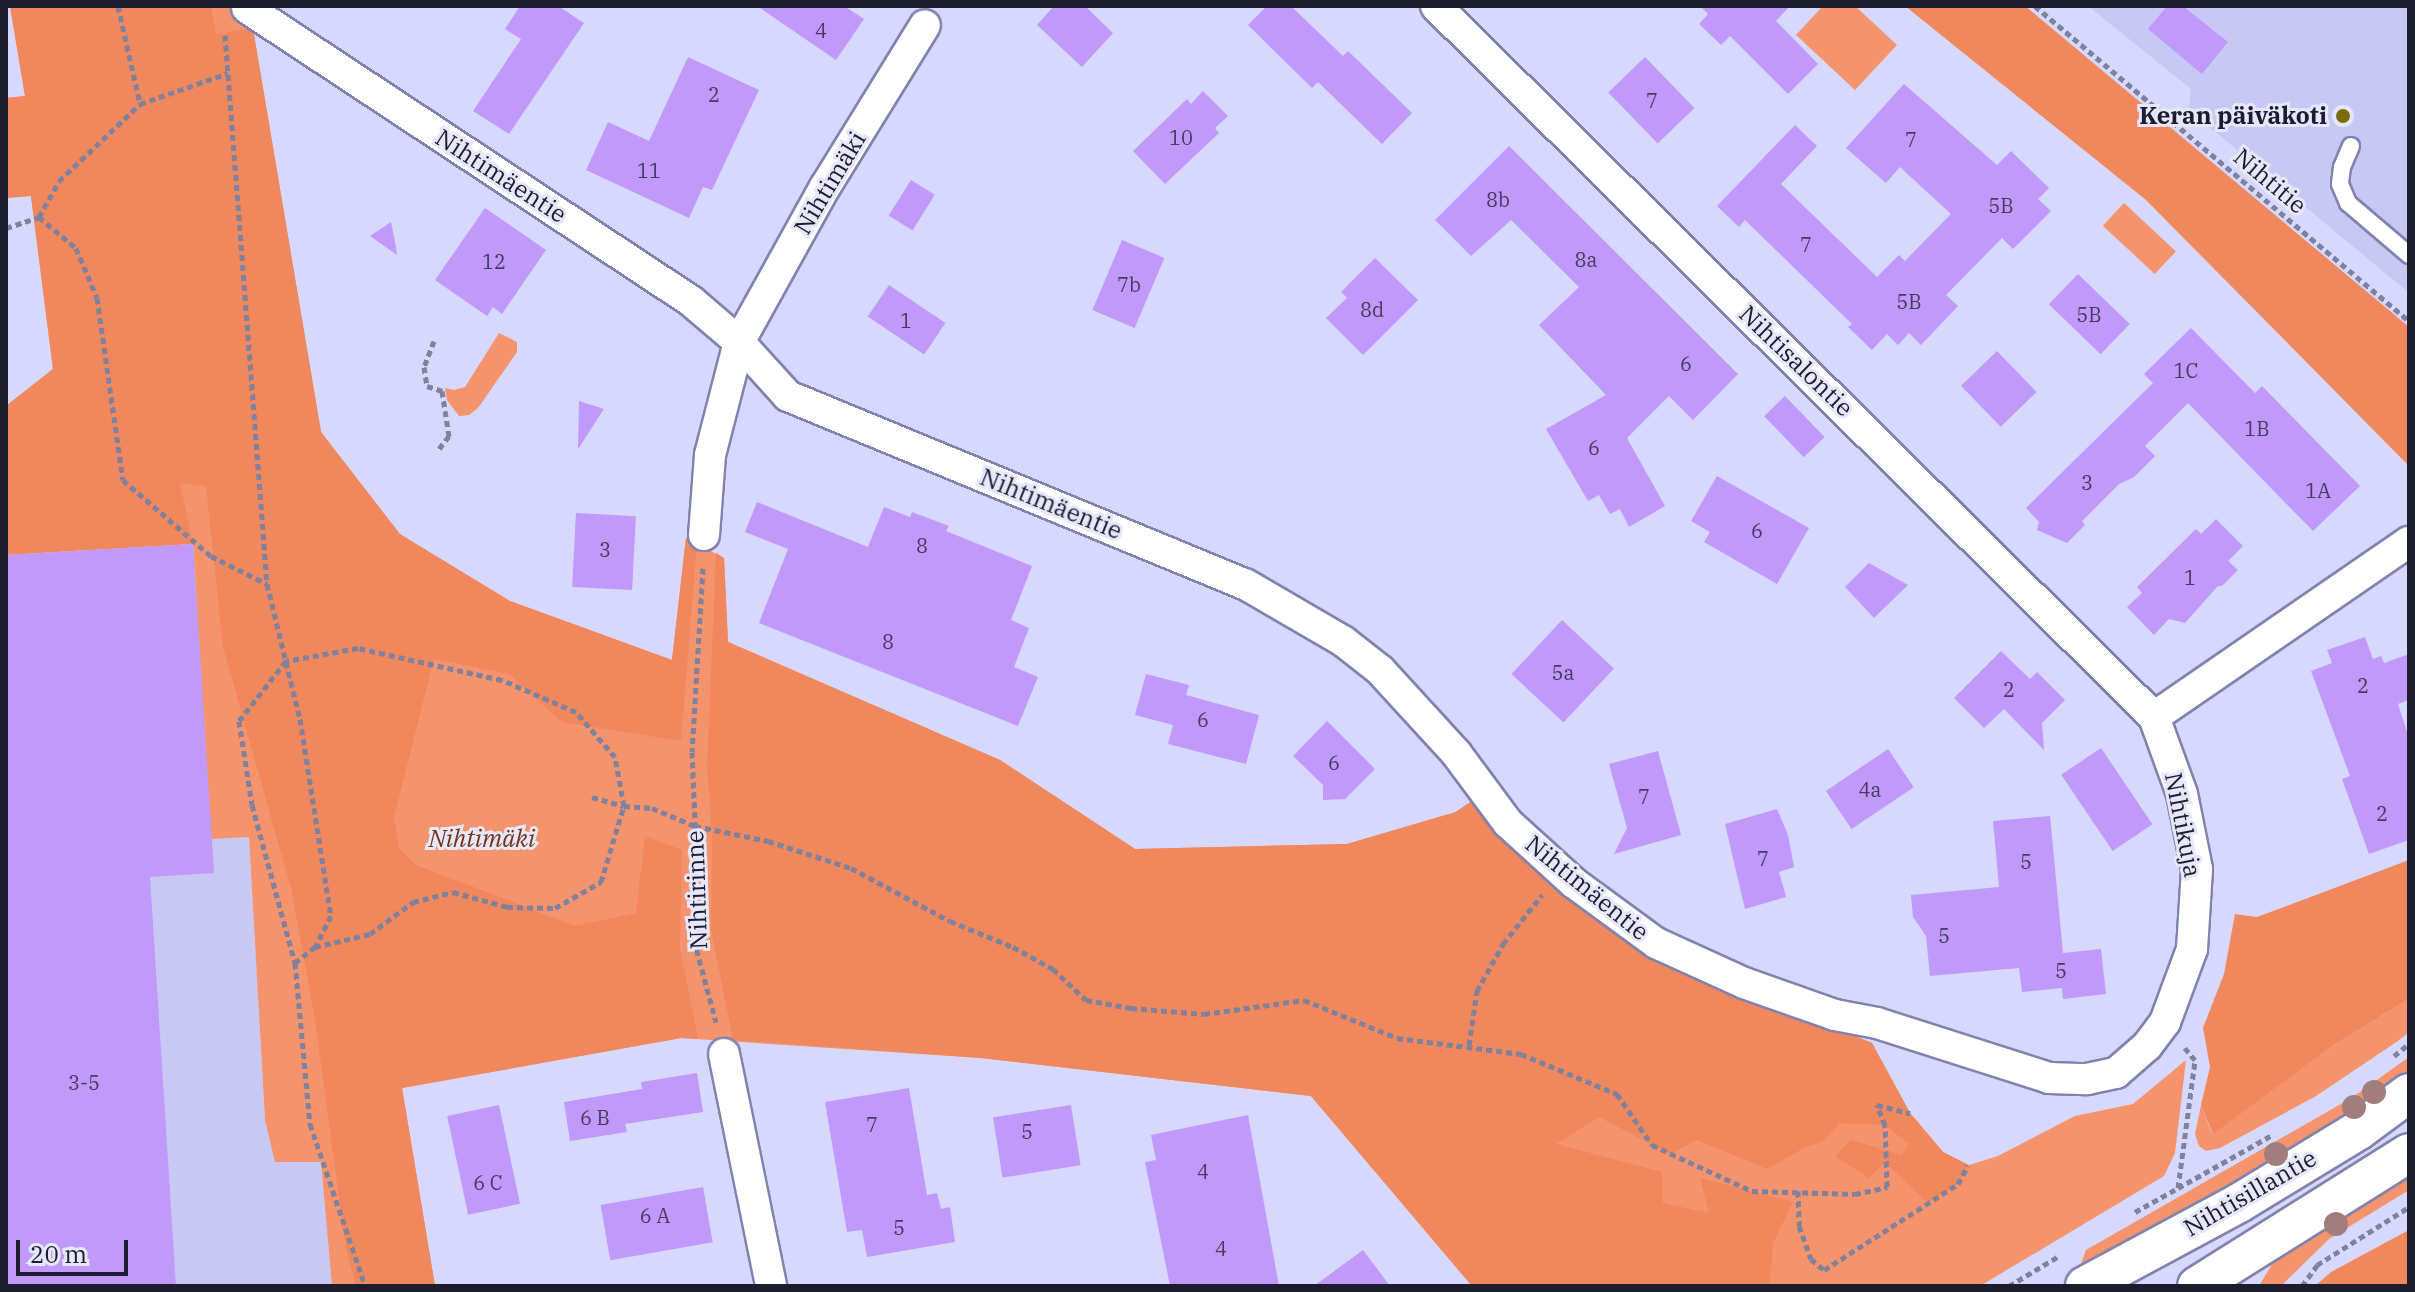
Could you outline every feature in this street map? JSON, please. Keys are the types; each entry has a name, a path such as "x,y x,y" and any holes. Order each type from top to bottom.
{"street":[{"name":"Nihtisalontie","path":"1436,6 2154,717"},
{"name":"Nihtimäentie","path":"235,16 691,301 739,342 788,396 1245,584 1343,641 1380,670 1456,753 1508,823 1561,871 1656,943 1744,983 1835,1015"},
{"name":"Nihtimäki","path":"704,535 710,455 739,342 825,187 925,25"},
{"path":"2154,717 2409,542"},
{"name":"Nihtikuja","path":"1835,1015 1903,1031 2049,1078 2075,1079 2116,1073 2147,1046 2165,1022 2192,949 2197,869 2182,794 2154,717"},
{"path":"724,1054 771,1286"},
{"name":"Nihtisillantie","path":"2075,1276 2159,1244 2239,1203 2359,1130 2409,1093"},
{"name":"Nihtisillantie","path":"2197,1286 2409,1153"},
{"path":"2159,1244 2179,1286"}],"lane":[{"path":"2351,146 2342,167 2340,184 2348,203 2409,255"}],"path":[{"path":"118,6 140,104"},
{"name":"Nihtitie","path":"2035,6 2409,321"},
{"path":"235,16 228,73 267,584 300,719 331,916 315,947 295,963"},
{"path":"6,228 39,217 59,181 140,104 228,73"},
{"path":"39,217 76,248 97,298 123,480 211,556 267,584"},
{"path":"434,341 424,367 427,386 442,391 449,436 439,449"},
{"name":"Nihtirinne","path":"704,535 692,752 694,940 724,1054"},
{"path":"315,947 370,934 413,902 453,892 507,907 555,908 601,882 624,806 615,757 576,712 502,680 358,648 286,661 239,721 252,805 295,963 310,1124 365,1286"},
{"path":"592,797 624,806 652,808 695,826 768,841 851,868 950,921 1053,969 1086,1000 1131,1008 1204,1014 1304,1000 1397,1038 1521,1054 1617,1094 1652,1145 1752,1191 1855,1194 1887,1187 1885,1125 1877,1105 1910,1113"},
{"path":"1469,1045 1477,991 1503,944 1561,871"},
{"path":"2165,1022 2195,1060 2178,1184 2273,1134"},
{"path":"2387,1062 2409,1044"},
{"path":"1798,1191 1799,1226 1811,1259 1824,1270 1958,1184 1968,1165"},
{"path":"2302,1286 2317,1265 2409,1207"},
{"path":"2009,1286 2059,1256 2075,1276"}],"shaded area":[{"path":"10,6 211,6 216,34 253,28 321,432 400,534 510,601 672,660 686,538 697,544 681,741 562,722 509,674 434,659 394,817 399,848 416,865 575,926 636,913 645,836 682,850 680,949 698,1039 681,1038 402,1088 435,1286 356,1286 346,1249 315,1020 291,888 223,647 206,486 180,483 193,544 6,555 6,406 53,369 31,196 6,198 6,98 25,96"},
{"path":"1905,6 2025,6 2409,327 2409,466 2146,200"},
{"path":"2088,6 2409,6 2409,293 2189,110 2191,89"},
{"path":"193,544 211,838 249,837 265,1120 321,1161 332,1286 6,1286 6,555"},
{"path":"716,553 724,558 728,642 1000,760 1135,849 1347,844 1456,812 1476,798 1648,950 1872,1043 1910,1113 1943,1152 1968,1165 1958,1184 1928,1203 1885,1162 1869,1178 1835,1156 1851,1140 1902,1155 1909,1144 1885,1125 1840,1123 1822,1142 1807,1146 1767,1169 1697,1140 1670,1154 1599,1117 1556,1144 1662,1172 1663,1203 1709,1213 1700,1178 1793,1202 1773,1243 1770,1286 1472,1286 1311,1096 981,1058 733,1040 711,930 712,836 707,765"},
{"path":"2409,860 2409,999 2332,1046 2213,1134 2201,1105 2210,1067 2203,1028 2224,974 2235,914 2257,917"},
{"path":"2409,1230 2409,1286 2315,1286 2331,1272"}],"green space":[{"name":"Nihtimäki","path":"10,6 249,6 321,432 400,535 510,601 672,660 686,538 724,558 728,642 1000,760 1135,849 1347,844 1456,812 1476,798 1648,950 1872,1043 1910,1113 1943,1152 1969,1165 1998,1156 2075,1116 2133,1104 2186,1060 2175,1153 2164,1176 1980,1286 1472,1286 1311,1096 981,1058 681,1038 402,1088 435,1286 332,1286 321,1162 275,1162 265,1120 249,837 211,839 193,544 6,406 53,369 31,196 6,198 6,98 25,96"},
{"path":"1823,6 1855,6 1897,45 1855,90 1796,35"},
{"path":"2124,203 2176,251 2155,274 2103,226"},
{"path":"499,333 517,342 517,352 478,408 469,415 459,416 447,400 445,388 454,390 465,387"},
{"path":"2409,999 2409,1032 2398,1041 2316,1096 2220,1148 2206,1151 2199,1146 2195,1134 2201,1105 2212,1133 2332,1046"},
{"path":"2409,1057 2409,1076 2336,1128 2087,1268 2081,1264 2086,1250 2353,1097"},
{"path":"2409,1174 2409,1190 2329,1239 2281,1286 2259,1286 2275,1259"}],"building":[{"path":"520,6 558,6 584,23 509,134 473,111 521,39 505,29"},
{"path":"757,6 844,6 864,19 836,60"},
{"path":"1054,6 1085,6 1113,33 1082,67 1037,25"},
{"path":"1267,6 1291,6 1343,56 1348,51 1412,113 1382,144 1318,82 1312,88 1248,25"},
{"path":"1700,6 1790,6 1776,21 1818,64 1788,94 1730,36 1721,45 1699,24 1708,14"},
{"path":"2167,6 2183,6 2228,42 2202,74 2148,29"},
{"path":"688,57 759,90 712,190 703,187 689,218 586,170 608,122 649,141"},
{"path":"1645,57 1694,108 1658,144 1608,92"},
{"path":"1904,84 1997,165 2011,151 2049,188 2038,199 2051,211 2013,249 2002,238 1946,295 1958,306 1921,345 1909,333 1898,345 1887,334 1872,350 1848,327 1852,324 1745,220 1739,227 1717,206 1795,125 1817,146 1781,184 1877,277 1899,255 1905,261 1951,214 1900,167 1886,183 1846,148"},
{"path":"1203,91 1228,116 1215,128 1219,133 1165,184 1133,151 1187,99 1191,104"},
{"path":"1509,146 1738,374 1693,420 1669,396 1627,438 1665,506 1629,527 1620,509 1610,514 1599,495 1588,501 1546,429 1606,395 1539,325 1579,287 1511,220 1471,256 1435,220"},
{"path":"911,180 935,195 912,230 889,216"},
{"path":"485,208 546,250 502,314 493,307 487,316 435,280"},
{"path":"391,222 396,247 397,255 370,236"},
{"path":"1122,240 1164,258 1135,328 1092,310"},
{"path":"1375,258 1418,300 1363,355 1326,318 1347,298 1341,292"},
{"path":"2078,274 2130,324 2101,354 2049,304"},
{"path":"889,285 945,323 924,355 868,317"},
{"path":"2191,328 2255,393 2262,386 2360,486 2313,531 2188,403 2145,446 2155,456 2134,477 2119,484 2082,521 2085,525 2067,543 2037,530 2039,522 2026,508 2153,383 2144,374"},
{"path":"1997,351 2037,392 2001,427 1961,386"},
{"path":"1785,396 1825,437 1804,457 1764,416"},
{"path":"579,401 604,409 578,449"},
{"path":"1717,476 1809,528 1777,584 1704,542 1710,532 1691,521"},
{"path":"757,502 868,547 884,507 910,517 912,512 949,526 946,531 1032,566 1011,620 1029,628 1014,667 1038,677 1018,726 759,623 788,549 745,532"},
{"path":"576,513 636,516 632,590 572,587"},
{"path":"2216,519 2243,546 2228,561 2238,570 2222,586 2218,586 2185,623 2169,619 2154,635 2127,607 2142,593 2137,587 2196,529 2201,534"},
{"path":"193,544 214,873 150,877 176,1286 6,1286 6,555"},
{"path":"1869,563 1908,585 1874,618 1845,587"},
{"path":"1562,620 1614,668 1563,723 1512,674"},
{"path":"2365,637 2373,659 2381,656 2384,663 2409,654 2409,700 2398,704 2409,738 2409,840 2369,854 2342,779 2350,776 2311,671 2332,663 2327,650"},
{"path":"2001,651 2030,679 2037,672 2065,700 2042,723 2044,750 2004,709 1984,728 1954,698"},
{"path":"1146,674 1189,685 1186,695 1259,715 1246,764 1168,744 1173,725 1135,715"},
{"path":"1327,721 1375,769 1345,799 1323,800 1323,785 1293,756"},
{"path":"2101,748 2152,824 2113,851 2061,775"},
{"path":"1888,749 1914,787 1852,829 1826,791"},
{"path":"1658,751 1681,835 1614,854 1627,828 1609,764"},
{"path":"1777,809 1788,835 1794,867 1779,872 1786,897 1745,909 1725,824"},
{"path":"2050,816 2063,953 2101,949 2106,994 2063,999 2062,988 2022,992 2019,968 1930,976 1926,936 1913,917 1911,895 1999,887 1993,821"},
{"path":"697,1073 703,1112 625,1124 627,1132 570,1141 564,1102 642,1089 641,1082"},
{"path":"909,1088 927,1195 937,1193 941,1209 950,1207 955,1242 867,1257 862,1230 847,1232 825,1102"},
{"path":"499,1105 520,1204 468,1215 447,1116"},
{"path":"1071,1105 1081,1165 1003,1178 993,1117"},
{"path":"1248,1115 1279,1286 1170,1286 1145,1162 1156,1160 1151,1135"},
{"path":"703,1187 713,1242 610,1260 601,1205"},
{"path":"1363,1250 1390,1286 1314,1286"}],"place":[{"name":"Keran päiväkoti","path":"2343,116"}]}
